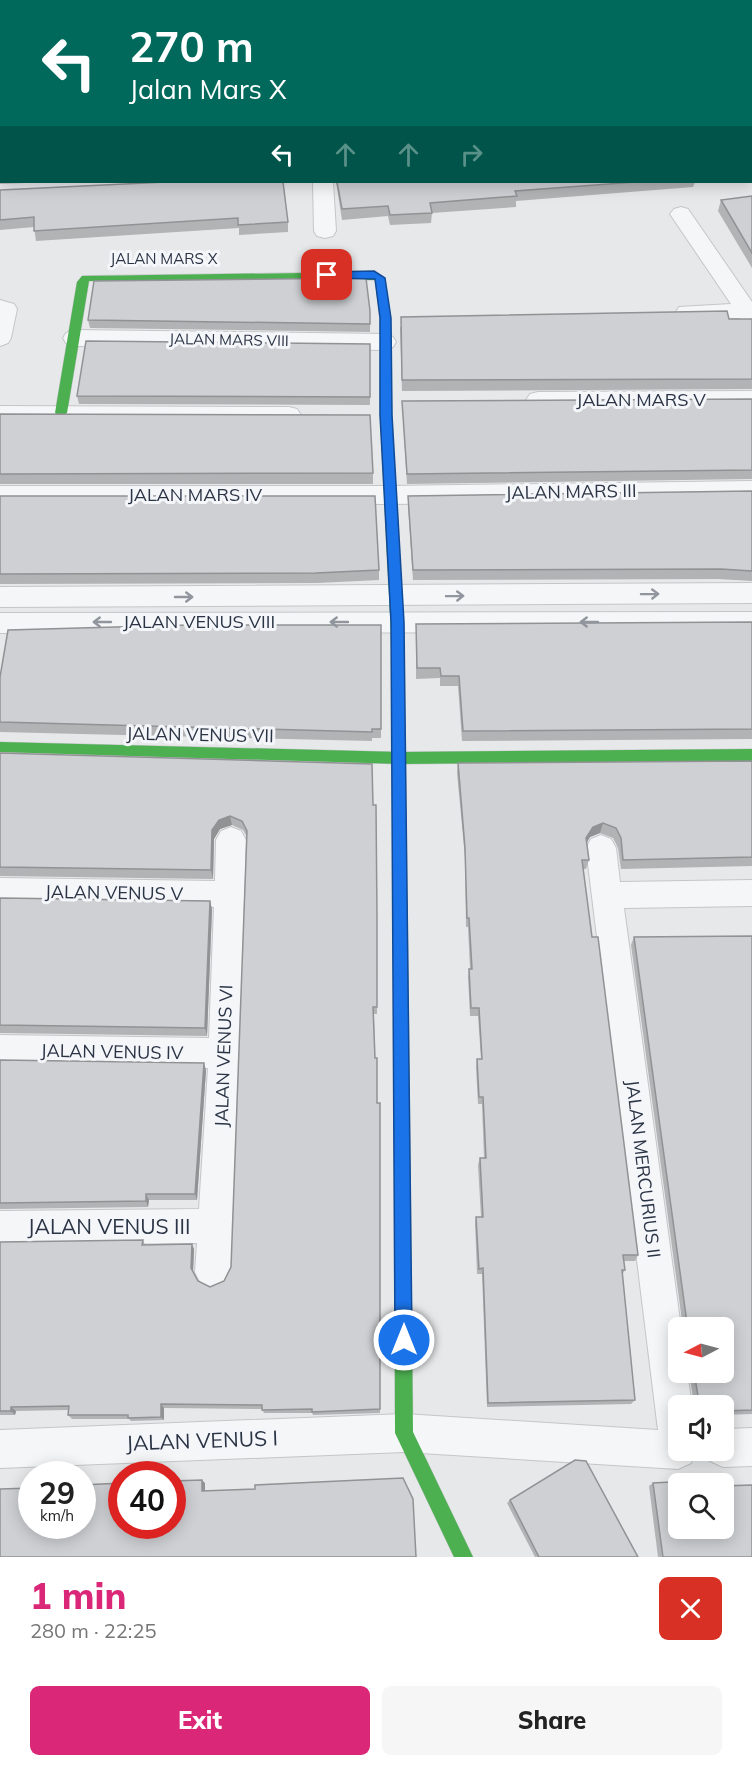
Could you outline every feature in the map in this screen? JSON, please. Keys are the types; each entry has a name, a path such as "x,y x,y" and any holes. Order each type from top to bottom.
{"street":[{"path":"323,183 325,231"},
{"path":"681,214 749,315"},
{"name":"JALAN MARS X","path":"61,413 82,282 86,278 374,275 380,278 385,318"},
{"path":"0,307 6,309 0,338"},
{"path":"664,312 749,315"},
{"path":"408,318 385,318 385,342 378,411 391,495 397,609 404,1433 464,1557"},
{"name":"JALAN MARS VIII","path":"74,338 385,342"},
{"name":"JALAN MARS V","path":"516,400 752,399"},
{"path":"378,411 410,401"},
{"path":"2,421 61,413 316,415"},
{"name":"JALAN MARS III","path":"391,495 752,490"},
{"name":"JALAN MARS IV","path":"0,495 391,495"},
{"path":"397,609 752,593"},
{"name":"JALAN VENUS VIII","path":"0,597 397,609"},
{"path":"397,609 752,622"},
{"name":"JALAN VENUS VIII","path":"0,622 397,609"},
{"name":"JALAN VENUS VII","path":"0,747 400,758 752,754"},
{"name":"JALAN VENUS VI","path":"213,1272 225,1053 231,840"},
{"name":"JALAN MERCURIUS II","path":"601,848 672,1395"},
{"name":"JALAN VENUS V","path":"0,891 228,894"},
{"path":"608,895 752,893"},
{"name":"JALAN VENUS IV","path":"0,1050 225,1053"},
{"name":"JALAN VENUS III","path":"0,1228 217,1227"},
{"name":"JALAN VENUS I","path":"0,1449 404,1433 668,1449"},
{"path":"734,1448 752,1447"}],"building":[{"path":"145,183 283,183 288,222 238,225 238,218 34,231 34,217 0,220 0,190"},
{"path":"337,183 623,183 515,191 517,196 430,203 432,213 390,215 388,206 342,209"},
{"path":"752,196 752,253 721,200"},
{"path":"366,278 370,324 88,320 94,281"},
{"path":"727,311 729,319 752,319 752,379 402,380 401,317"},
{"path":"86,341 370,344 370,397 77,396"},
{"path":"752,399 752,470 407,474 402,401"},
{"path":"0,414 370,415 373,473 0,474"},
{"path":"752,491 752,571 721,569 413,570 408,496"},
{"path":"0,496 375,496 379,570 316,573 0,574"},
{"path":"752,622 752,729 463,731 459,676 441,676 440,668 417,668 416,624"},
{"path":"188,625 381,625 381,729 372,729 372,732 0,722 0,677 8,630"},
{"path":"0,753 372,764 373,805 376,805 377,917 377,1007 373,1007 375,1058 377,1058 377,1103 380,1103 380,1409 312,1412 312,1409 262,1410 262,1405 161,1404 161,1417 128,1418 128,1415 68,1415 69,1406 11,1407 11,1411 0,1411 0,1242 143,1240 142,1245 192,1244 191,1268 198,1281 210,1287 224,1281 231,1267 247,831 242,821 230,816 219,820 212,830 211,870 0,867"},
{"path":"752,761 752,857 623,860 621,838 616,828 603,823 593,827 586,838 589,860 582,860 592,937 598,937 638,1255 623,1255 625,1270 622,1270 635,1400 488,1403 483,1268 479,1269 476,1217 483,1217 480,1158 486,1158 483,1097 479,1097 477,1059 482,1059 479,1008 471,1008 469,969 472,969 458,763"},
{"path":"0,898 210,901 205,1028 0,1025"},
{"path":"752,936 752,1410 734,1411 734,1395 698,1395 696,1383 734,1383 734,1317 686,1317 634,937"},
{"path":"0,1060 204,1063 195,1194 146,1194 146,1201 0,1203"},
{"path":"575,1460 586,1461 638,1557 539,1557 510,1500"},
{"path":"403,1478 413,1499 416,1557 0,1557 0,1489 18,1488 18,1539 96,1539 96,1484 108,1484 108,1539 186,1539 186,1481 202,1480 202,1491 255,1489 255,1485"},
{"path":"668,1482 668,1539 734,1539 734,1486 752,1485 752,1557 663,1557 653,1483"}],"traffic: fast":[{"path":"61,413 82,282 86,278 373,275 380,278 385,318 386,415 398,656"},
{"path":"0,747 400,758 752,755"},
{"path":"401,963 404,1433 464,1557"}],"traffic: jam":[{"path":"398,656 401,963"}],"route":[{"path":"327,275 374,275 380,278 385,318 386,415 398,622 404,1340"}]}
